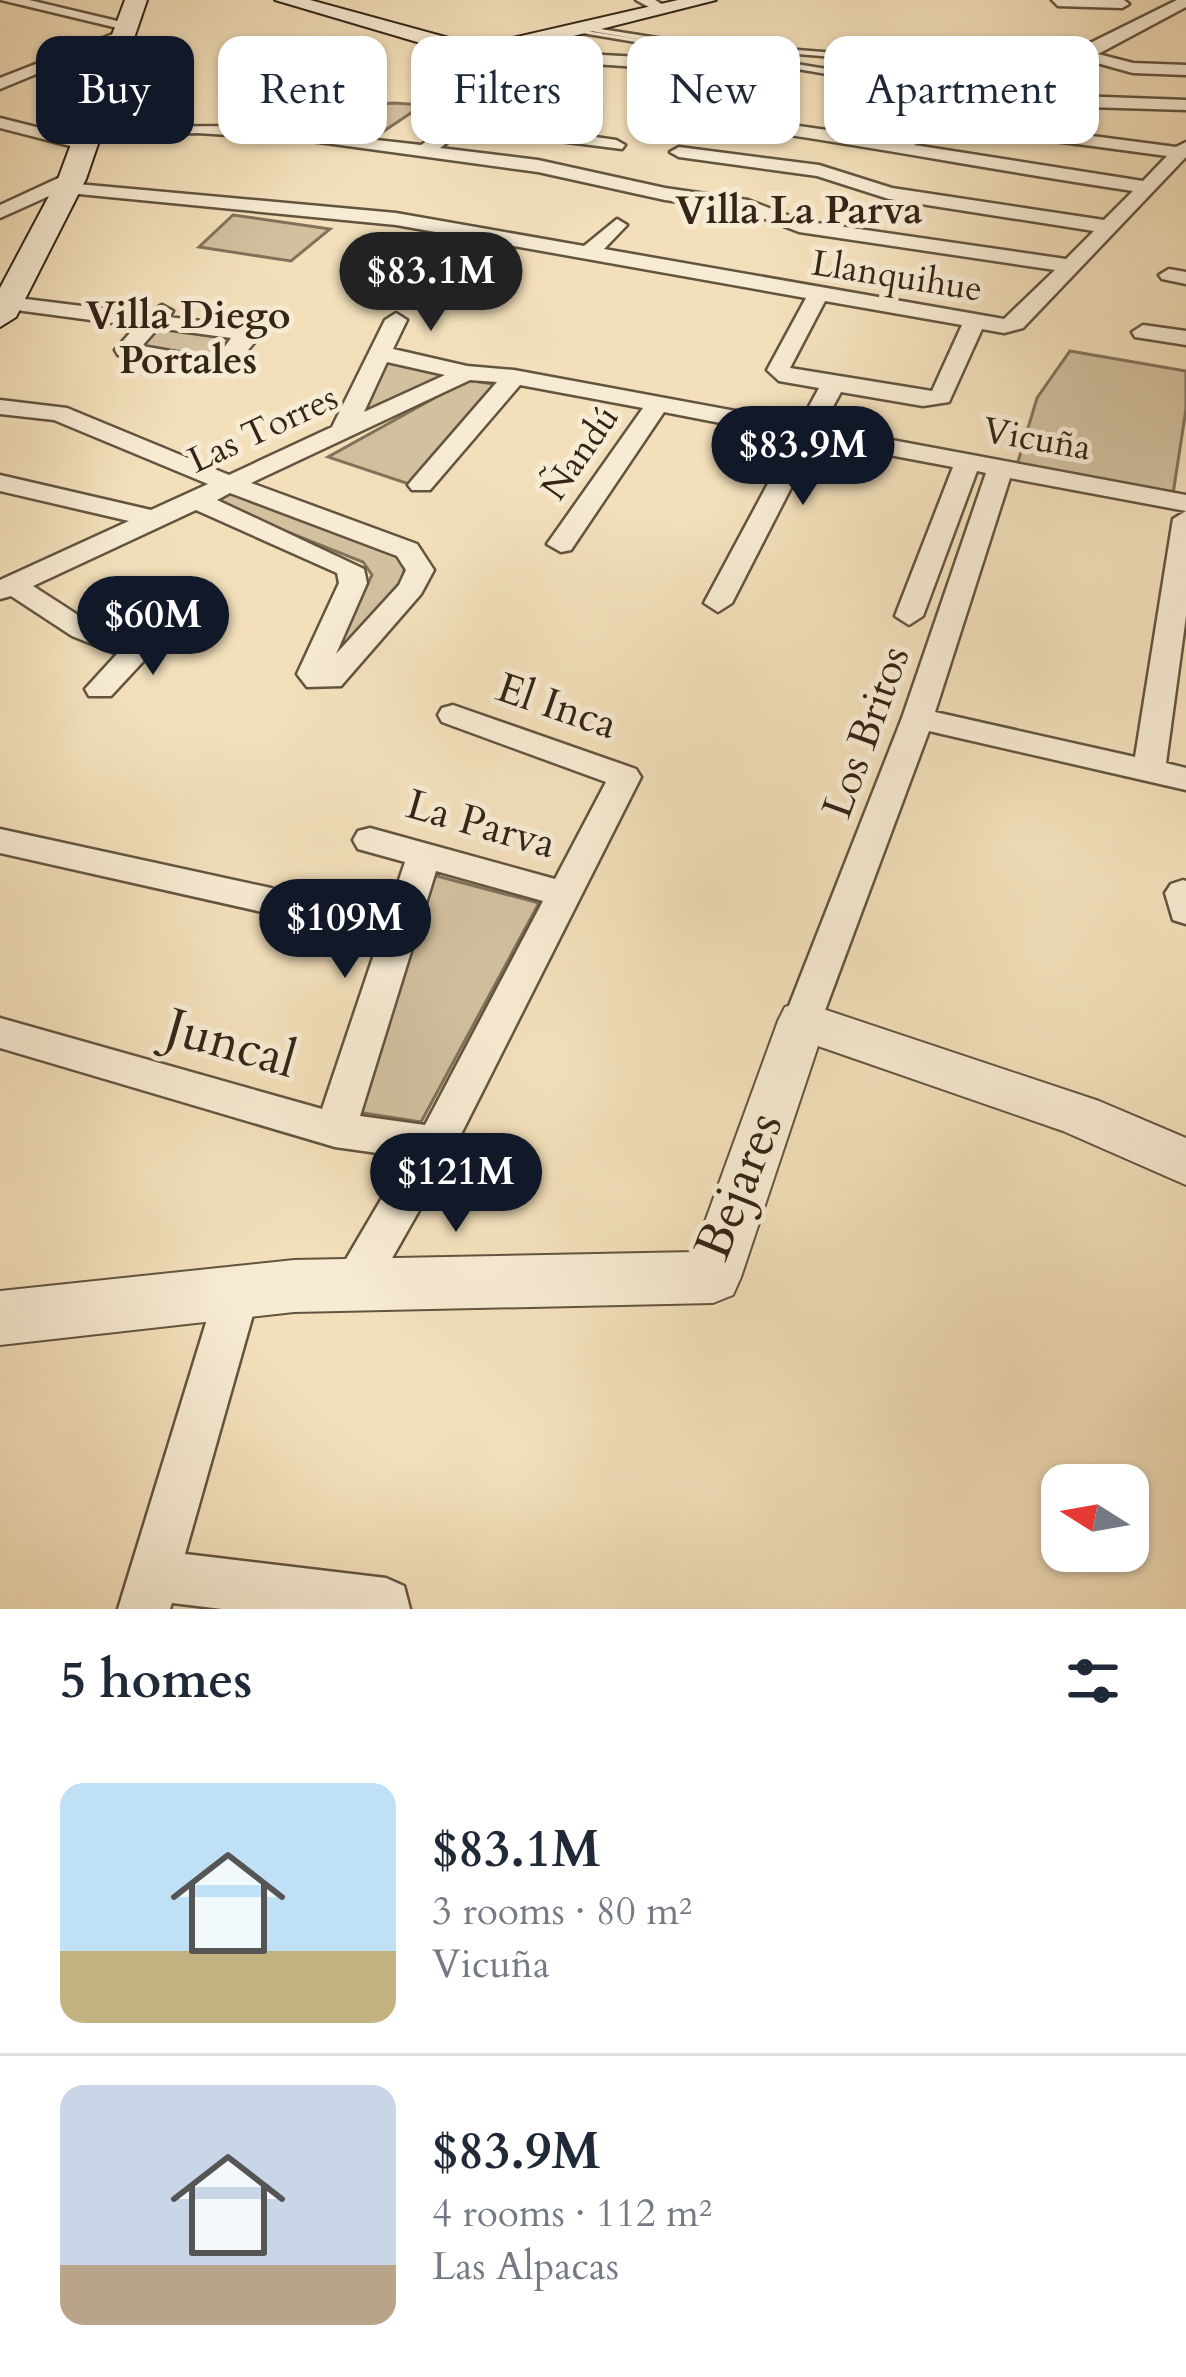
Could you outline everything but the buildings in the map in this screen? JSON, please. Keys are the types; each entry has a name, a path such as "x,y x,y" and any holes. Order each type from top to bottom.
{"main road":[{"path":"288,0 420,36"},
{"path":"551,36 653,4 705,0"},
{"path":"5,303 87,144"}],"street":[{"path":"8,0 128,20"},
{"path":"1058,2 1121,2 1154,16"},
{"path":"1062,20 1094,4"},
{"path":"1099,50 1154,16 1184,7"},
{"path":"1099,51 1184,7"},
{"path":"0,84 128,20"},
{"path":"1099,60 1133,68 1184,69"},
{"path":"1099,102 1186,105"},
{"path":"810,132 823,111"},
{"path":"0,123 36,129"},
{"path":"899,146 955,123 1184,150"},
{"path":"800,131 899,146 933,158 1147,187"},
{"path":"603,143 616,145"},
{"path":"381,144 538,166 664,194 748,206 799,226 1070,266 1184,150"},
{"path":"427,149 433,144"},
{"path":"538,166 562,144"},
{"path":"649,187 686,144"},
{"path":"679,152 820,171 889,193 1108,227"},
{"path":"207,202 229,176"},
{"path":"0,212 68,183"},
{"name":"Llanquihue","path":"68,183 207,202 337,205 817,297 1008,326 1070,266"},
{"path":"458,231 482,211"},
{"path":"587,255 617,225"},
{"path":"817,297 778,370 923,399 941,397 974,323"},
{"path":"5,303 159,314 253,327 222,367 126,350 159,314"},
{"path":"342,432 396,320"},
{"path":"1143,332 1186,338"},
{"name":"Vicuña","path":"380,353 467,374 514,377 1186,503"},
{"name":"Las Torres","path":"10,594 137,537 154,519 467,374"},
{"path":"421,485 514,377"},
{"path":"718,603 833,384"},
{"name":"Ñandú","path":"561,544 658,404"},
{"path":"0,406 59,412 232,485 407,550 420,570 410,588 330,679 318,680 312,674 353,583 350,569 196,500"},
{"path":"909,616 967,463"},
{"name":"Los Britos","path":"802,1021 918,718 1000,469"},
{"path":"0,483 154,519"},
{"path":"1149,770 1186,519"},
{"path":"10,594 134,650"},
{"path":"100,689 164,624"},
{"name":"El Inca","path":"453,715 622,773 623,784 566,895"},
{"path":"918,718 1186,779"},
{"name":"La Parva","path":"370,840 566,895"},
{"path":"0,841 271,901"},
{"path":"335,1130 424,855"},
{"path":"354,1282 436,1144 566,895"},
{"path":"802,1021 1081,1116 1186,1162"},
{"name":"Bejares","path":"0,1318 238,1290 354,1282 712,1277 802,1021"},
{"name":"Juncal","path":"0,1034 335,1130 436,1144"},
{"path":"238,1290 149,1592 386,1604"}],"lane":[{"path":"579,30 836,55 857,65 833,73 579,30"}],"shaded area":[{"path":"387,103 411,104 411,113 387,129"},
{"path":"233,215 330,229 291,261 199,247"},
{"path":"156,328 236,338 217,364 136,348"},
{"path":"1070,351 1186,371 1186,409 1173,494 1017,465 1037,398"},
{"path":"383,360 451,372 359,418"},
{"path":"467,380 499,385 409,484 328,457"},
{"path":"230,490 398,555 405,565 402,583 329,664 372,575 363,562 212,502"},
{"path":"433,875 539,903 421,1122 357,1112"}],"district":[{"name":"Villa La Parva","path":"799,210"},
{"name":"Villa Diego Portales","path":"188,338"}]}
